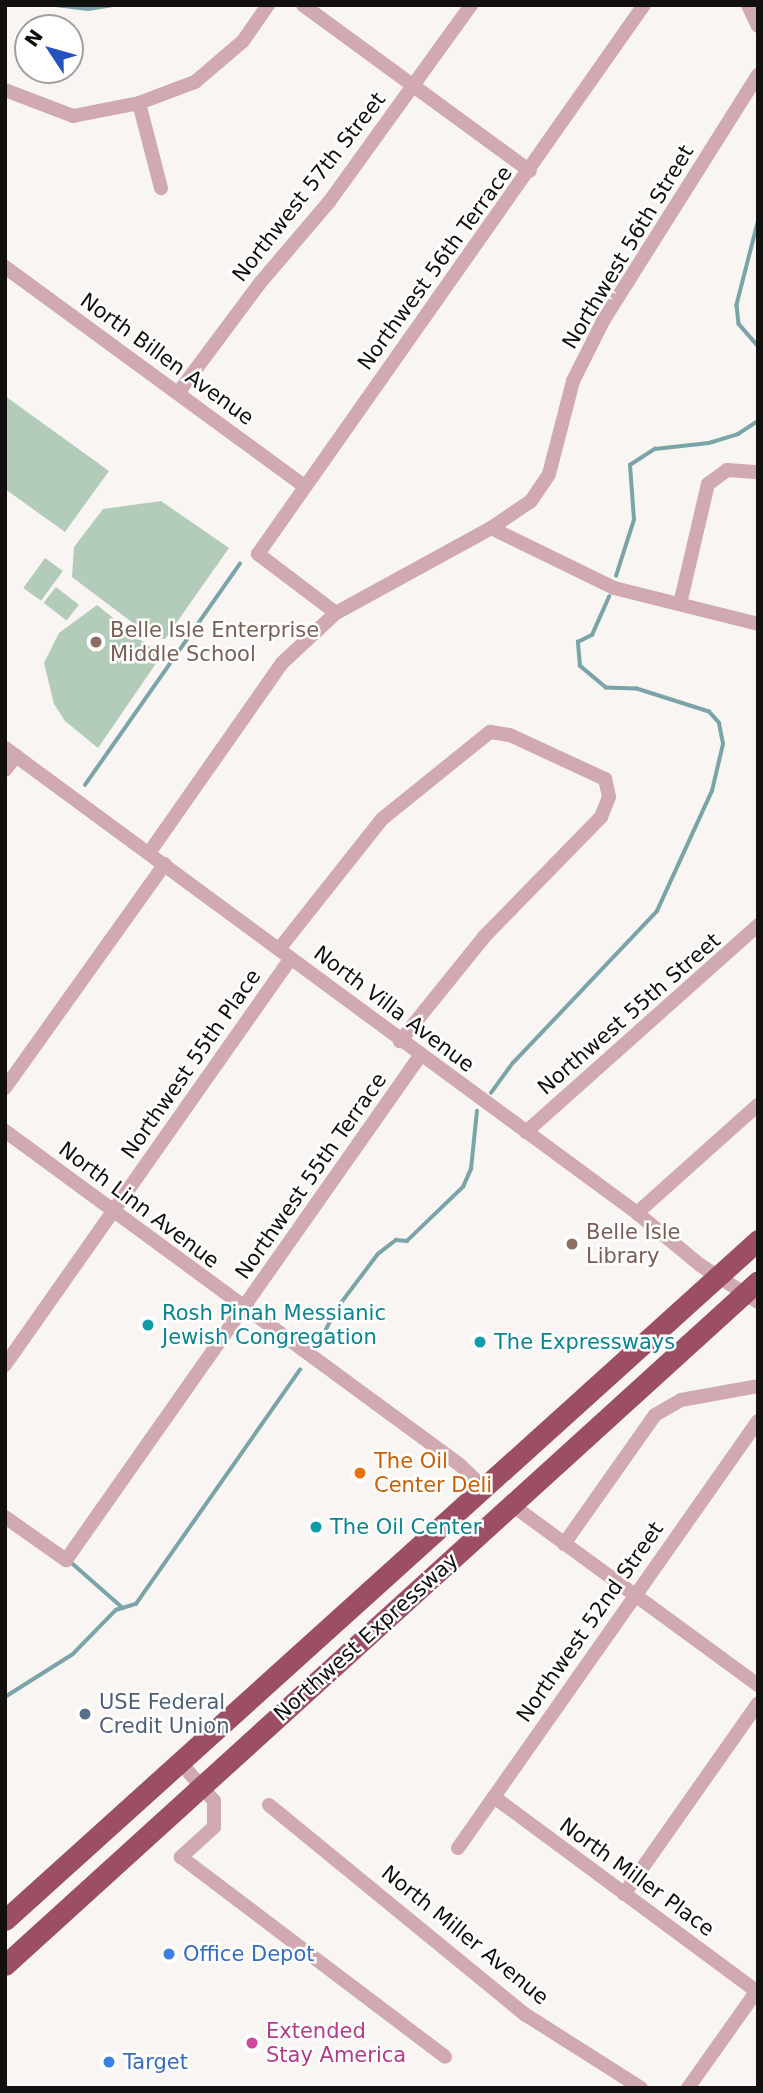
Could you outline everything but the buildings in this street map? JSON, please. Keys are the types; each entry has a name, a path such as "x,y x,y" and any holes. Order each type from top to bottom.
{"highway":[{"name":"Northwest Expressway","path":"5,1920 758,1240"},
{"name":"Northwest Expressway","path":"5,1965 478,1535 753,1292"},
{"path":"478,1535 488,1503 483,1488"}],"street":[{"path":"5,90 73,116 139,103 195,82 243,41 268,5"},
{"path":"303,5 412,88 530,171"},
{"name":"Northwest 57th Street","path":"178,393 412,88 471,5"},
{"name":"Northwest 56th Terrace","path":"336,613 258,554 530,171 644,5"},
{"path":"748,5 758,26"},
{"name":"Northwest 56th Street","path":"149,853 282,663 336,613 491,528 531,501 548,474 573,381 603,321 758,75"},
{"path":"139,103 161,188"},
{"name":"North Billen Avenue","path":"5,267 304,486"},
{"path":"680,604 708,484 727,470 758,472"},
{"path":"491,528 614,588 758,624"},
{"path":"279,949 382,819 490,732 510,734 605,779 609,797 601,817 484,937 400,1041"},
{"path":"5,770 10,752"},
{"name":"North Villa Avenue","path":"10,752 637,1213 717,1276 753,1292"},
{"path":"5,1088 165,864"},
{"name":"Northwest 55th Street","path":"526,1132 758,925"},
{"name":"Northwest 55th Place","path":"5,1365 291,958"},
{"name":"Northwest 55th Terrace","path":"7,1521 66,1560 421,1056"},
{"path":"637,1213 758,1105"},
{"name":"North Linn Avenue","path":"5,1131 460,1465 483,1488"},
{"path":"564,1544 662,1409 681,1400 758,1386"},
{"name":"Northwest 52nd Street","path":"458,1849 758,1421"},
{"path":"512,1505 758,1685"},
{"path":"624,1894 758,1703"},
{"path":"180,1762 214,1801 214,1827 181,1857 446,2057"},
{"name":"North Miller Place","path":"494,1797 757,1990"},
{"name":"North Miller Avenue","path":"269,1805 526,2015 641,2088"},
{"path":"688,2088 757,1990"}],"green space":[{"path":"5,396 109,471 65,532 5,489"},
{"path":"161,501 229,548 165,639 154,639 72,577 74,547 103,509"},
{"path":"45,558 63,571 41,601 23,588"},
{"path":"56,587 79,605 67,621 44,603"},
{"path":"97,605 155,651 157,662 98,748 65,721 54,704 44,663 59,633"}],"waterway":[{"path":"56,5 88,9 113,5"},
{"path":"758,223 737,305 739,324 758,346"},
{"path":"616,576 634,520 630,465 655,449 709,443 738,434 758,421"},
{"path":"85,785 240,564"},
{"path":"491,1093 513,1063 657,911 712,791 723,744 719,723 709,712 637,689 606,688 580,666 578,642 592,635 609,597"},
{"path":"317,1346 338,1307 378,1254 396,1240 407,1241 463,1187 471,1169 477,1111"},
{"path":"5,1697 73,1654 116,1610 136,1604 300,1370"},
{"path":"72,1563 123,1608"}],"place":[{"name":"Belle Isle Enterprise Middle School","path":"96,642"},
{"name":"Belle Isle Library","path":"572,1244"},
{"name":"Rosh Pinah Messianic Jewish Congregation","path":"148,1325"},
{"name":"The Expressways","path":"480,1342"},
{"name":"The Oil Center Deli","path":"360,1473"},
{"name":"The Oil Center","path":"316,1527"},
{"name":"USE Federal Credit Union","path":"85,1714"},
{"name":"Office Depot","path":"169,1954"},
{"name":"Extended Stay America","path":"252,2043"},
{"name":"Target","path":"109,2062"}]}
